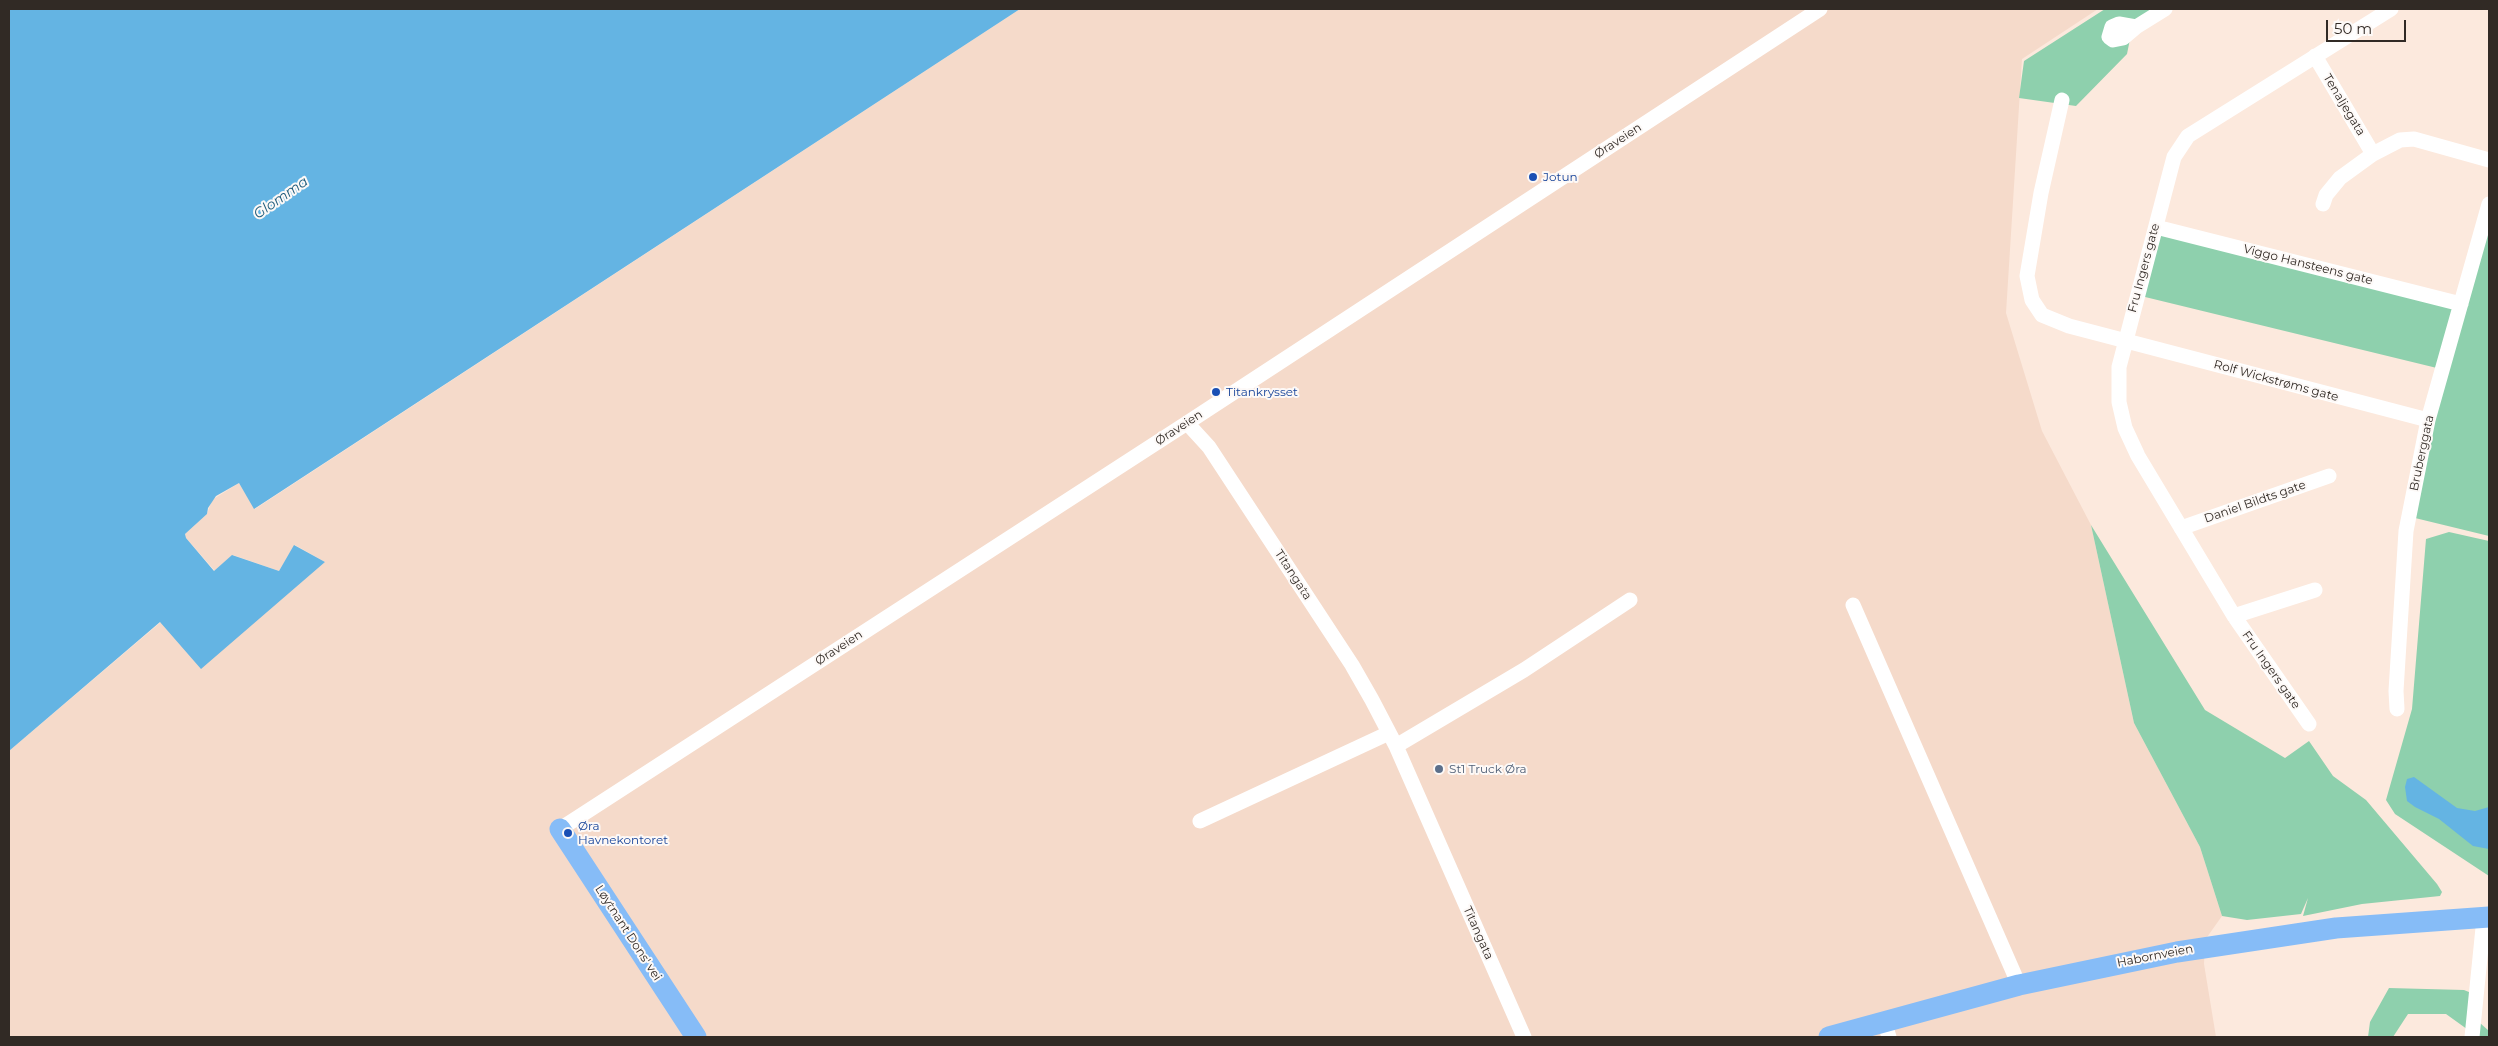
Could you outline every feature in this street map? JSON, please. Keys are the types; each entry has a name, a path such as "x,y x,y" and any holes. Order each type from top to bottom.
{"highway":[{"name":"Løytnant Dons' vei","path":"560,829 696,1037"},
{"name":"Habornveien","path":"1829,1037 1886,1029 2019,985 2113,964 2247,940 2365,925 2487,917"}],"street":[{"name":"Øraveien","path":"560,829 1187,423 1820,9"},
{"path":"2136,27 2165,9"},
{"name":"Fru Ingers gate","path":"2309,724 2234,616 2138,456 2125,428 2119,402 2119,367 2174,157 2188,136 2391,9"},
{"name":"Tenaljegata","path":"2315,56 2374,154"},
{"name":"Rolf Wickstrøms gate","path":"2062,100 2041,192 2027,276 2032,300 2042,315 2069,326 2125,342 2428,420"},
{"path":"2324,204 2326,195 2340,178 2374,154 2400,140 2414,139 2489,160"},
{"name":"Bruberggata","path":"2397,709 2396,691 2406,531 2428,420 2489,204"},
{"name":"Viggo Hansteens gate","path":"2156,227 2461,304"},
{"name":"Titangata","path":"1187,423 1209,447 1352,665 1393,740 1524,1037"},
{"name":"Daniel Bildts gate","path":"2181,528 2329,476"},
{"name":"Fru Ingers gate","path":"2234,616 2315,590"},
{"path":"1200,821 1393,740 1524,670 1630,600"},
{"path":"1852,605 2019,985"},
{"path":"2472,1037 2487,917"}],"shaded area":[{"path":"1020,9 2098,9 2022,59 2006,313 2042,431 2091,525 2134,723 2200,847 2222,916 2205,940 2204,964 2216,1037 9,1037 9,751 161,622 325,562 295,545 279,571 233,555 215,571 186,538 185,534 207,514 212,500 239,483 255,509"}],"green space":[{"path":"2105,9 2159,9 2130,39 2127,54 2076,106 2019,98 2024,61"},
{"path":"2489,224 2489,536 2415,518 2432,420"},
{"path":"2157,229 2459,305 2441,369 2141,296"},
{"path":"2091,525 2205,710 2285,758 2309,741 2333,776 2366,800 2437,884 2442,892 2440,896 2362,904 2303,916 2308,898 2301,914 2247,920 2222,916 2200,847 2134,723"},
{"path":"2449,532 2489,541 2489,876 2395,814 2386,800 2412,709 2426,539"},
{"path":"2389,988 2464,990 2481,997 2480,1023 2489,1031 2489,1037 2478,1037 2446,1014 2408,1014 2393,1037 2368,1037 2370,1022"}],"water":[{"name":"Glomma","path":"9,9 1020,9 254,509 239,483 216,496 208,508 207,514 185,534 186,538 214,571 232,555 279,571 294,545 325,562 201,669 160,622 9,751"},
{"path":"2414,777 2457,808 2475,811 2489,807 2489,849 2473,846 2439,819 2407,801 2405,787 2407,779"}],"place":[{"name":"Jotun","path":"1533,177"},
{"name":"Titankrysset","path":"1216,392"},
{"name":"St1 Truck Øra","path":"1439,769"},
{"name":"Øra Havnekontoret","path":"568,833"}]}
